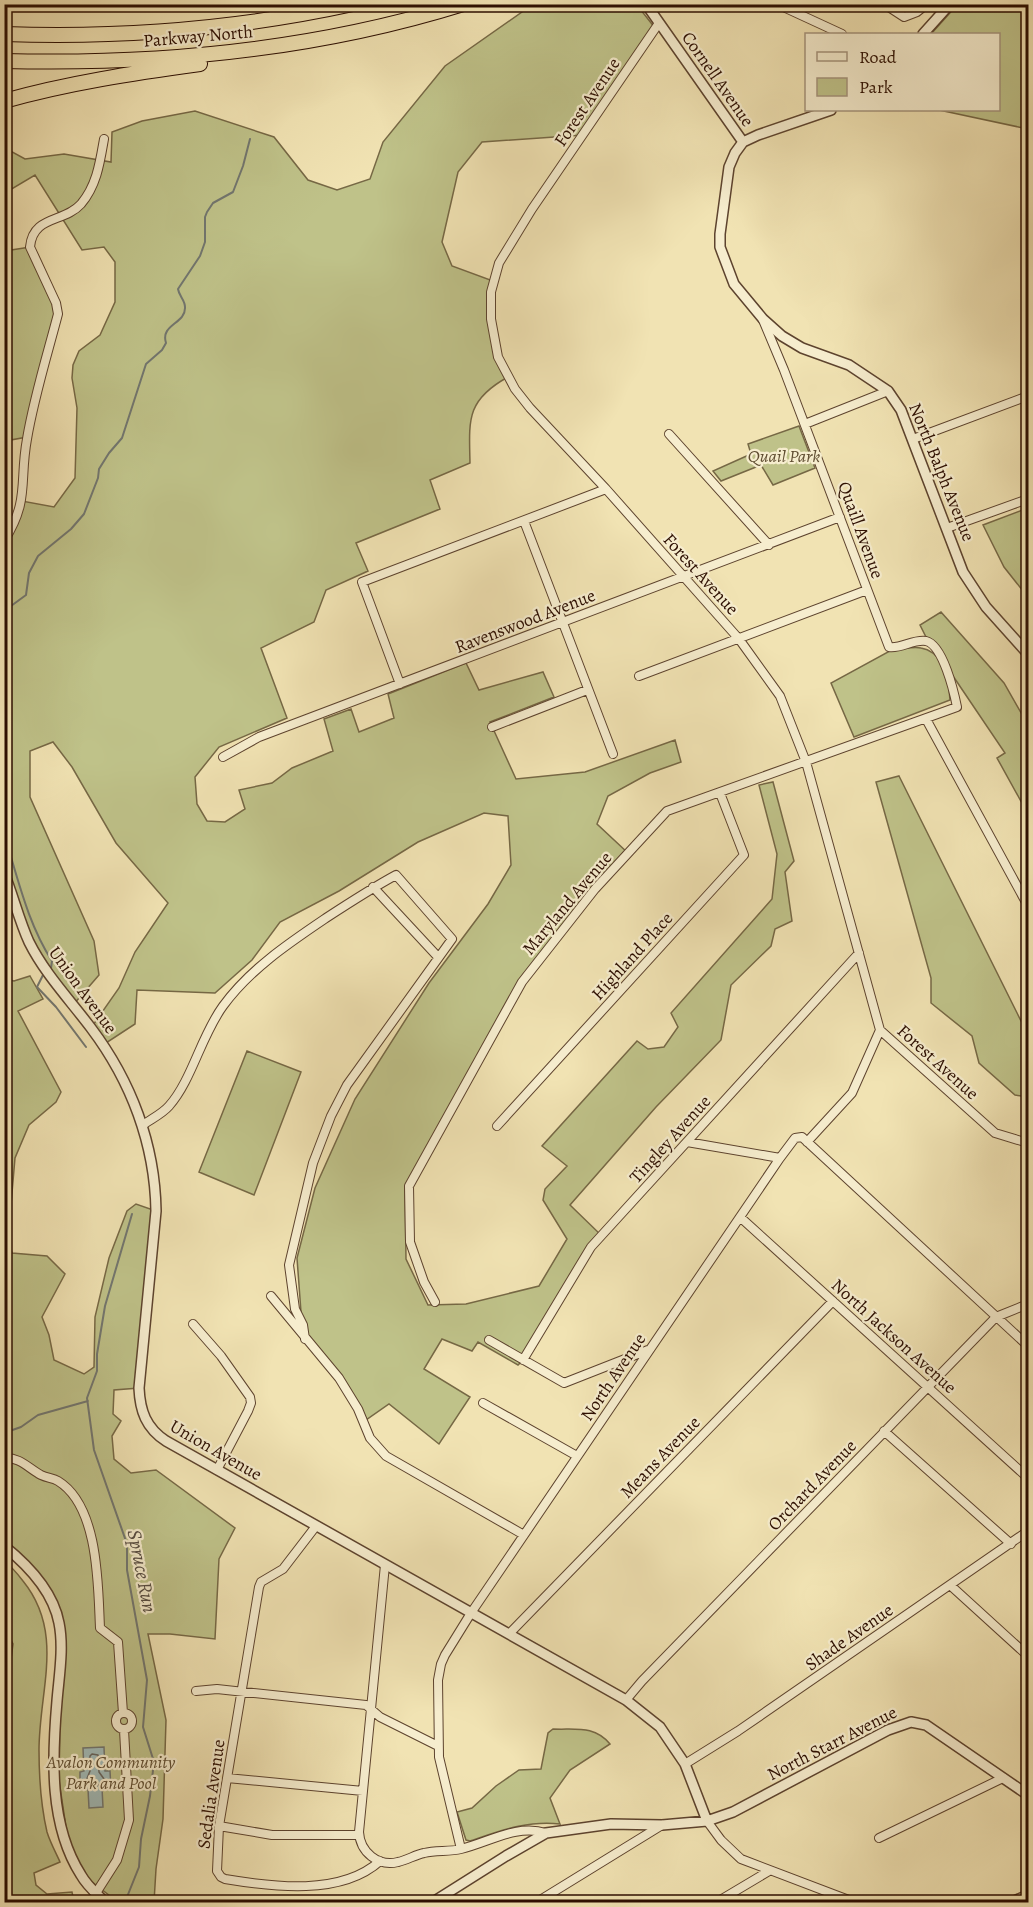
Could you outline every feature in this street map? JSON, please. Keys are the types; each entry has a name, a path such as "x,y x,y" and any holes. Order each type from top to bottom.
{"highway":[{"name":"Parkway North","path":"4,34 117,34 265,20 353,4"},
{"name":"Parkway North","path":"4,62 112,61 190,56 294,43 391,23 463,4"},
{"path":"4,101 132,74 292,51 329,43 391,23"},
{"path":"4,26 117,34"}],"street":[{"name":"Cornell Avenue","path":"646,4 743,142"},
{"path":"777,4 840,33"},
{"path":"884,4 904,17 917,12 927,4"},
{"path":"924,33 950,4"},
{"name":"Forest Avenue","path":"659,22 499,262 491,292 494,343 505,372 530,408 606,489 739,639 780,696 806,762 880,1030 995,1133 1029,1143"},
{"path":"743,142 828,111"},
{"path":"4,541 13,527 22,501 27,437 58,314 56,303 30,247 31,237 44,223 68,214 79,206 89,194 99,167 104,139"},
{"name":"North Balph Avenue","path":"743,142 729,167 720,234 720,247 734,284 763,319 782,336 802,348 849,366 888,391 901,410 963,572 986,607 1029,654"},
{"name":"Quaill Avenue","path":"763,319 889,647 917,641 927,641 931,644 952,683 957,707"},
{"path":"805,424 888,391"},
{"path":"913,439 1029,396"},
{"path":"669,434 769,545"},
{"path":"400,684 362,582 606,489"},
{"path":"947,528 1029,499"},
{"name":"Ravenswood Avenue","path":"223,757 259,737 840,517"},
{"path":"524,521 613,754"},
{"path":"639,676 867,590"},
{"path":"492,727 587,690"},
{"name":"Maryland Avenue","path":"435,1302 424,1282 410,1242 409,1186 522,982 594,890 667,811 957,707"},
{"path":"926,719 1029,906"},
{"name":"Highland Place","path":"497,1126 744,855 720,793"},
{"name":"Union Avenue","path":"4,873 29,941 47,972 106,1050 130,1093 143,1125 156,1189 156,1211 139,1388 140,1406 148,1425 157,1436 626,1700 660,1727 685,1764 707,1821"},
{"path":"143,1125 168,1107 178,1093 223,1006 250,975 286,945 373,887 396,875 452,939 347,1085 331,1116 313,1163 289,1265 295,1309 303,1324 305,1339"},
{"path":"373,887 438,957"},
{"name":"Tingley Avenue","path":"524,1360 591,1248 859,953"},
{"path":"880,1030 852,1093 807,1142 1029,1346"},
{"name":"North Avenue","path":"461,1849 441,1771 438,1746 438,1680 441,1664 471,1613 780,1158 795,1138 802,1137 807,1142"},
{"path":"687,1142 780,1158"},
{"name":"North Jackson Avenue","path":"740,1217 1029,1478"},
{"path":"271,1296 339,1378 358,1409 370,1438 386,1456 524,1535"},
{"name":"Means Avenue","path":"509,1634 833,1301"},
{"name":"Orchard Avenue","path":"626,1700 996,1317 1029,1304"},
{"path":"193,1324 222,1357 250,1396 251,1403 248,1411 217,1470"},
{"path":"489,1340 564,1383 650,1350"},
{"path":"483,1403 578,1456"},
{"path":"884,1431 1011,1544"},
{"path":"4,1458 18,1460 42,1476 59,1482 75,1497 84,1516 95,1555 100,1628 118,1642 123,1713"},
{"name":"Sedalia Avenue","path":"316,1526 283,1569 261,1582 219,1826 218,1871 221,1877 259,1885 333,1885 368,1872 380,1861 397,1862 424,1853 461,1849 514,1832 534,1830 546,1833"},
{"name":"Shade Avenue","path":"685,1764 738,1731 1029,1531"},
{"path":"4,1546 19,1558 41,1582 51,1600 59,1623 60,1673 54,1760 58,1810 72,1857 81,1876 105,1902"},
{"path":"380,1861 367,1852 359,1835 386,1565"},
{"path":"950,1585 1029,1656"},
{"path":"196,1691 217,1689 366,1705 380,1717 438,1746"},
{"path":"123,1713 116,1718 116,1724 124,1730"},
{"path":"123,1713 130,1716 132,1721 131,1726 124,1730"},
{"name":"North Starr Avenue","path":"546,1833 611,1824 663,1825 707,1821 733,1812 888,1730 911,1722 926,1725 1029,1795"},
{"path":"96,1893 117,1860 129,1820 124,1730"},
{"path":"879,1838 1003,1778"},
{"path":"227,1779 363,1791"},
{"path":"707,1821 721,1840 741,1859 854,1902"},
{"path":"537,1902 663,1825"},
{"path":"219,1826 272,1835 359,1835"},
{"path":"433,1902 546,1833"},
{"path":"717,1902 769,1871"},
{"path":"1012,1902 1029,1895"}],"green space":[{"path":"532,5 637,5 655,28 583,135 482,142 458,172 442,242 452,266 493,281 494,343 508,377 484,394 473,412 470,463 430,480 440,509 356,543 368,571 326,590 314,622 261,648 287,718 219,747 195,777 197,804 207,821 225,822 245,809 239,790 272,783 292,768 333,751 324,719 351,709 359,732 394,718 388,694 466,663 479,690 543,672 554,697 490,722 516,779 585,772 675,740 681,762 650,773 608,796 597,824 628,853 522,982 405,1189 406,1259 428,1305 466,1304 539,1286 567,1239 543,1200 545,1189 567,1166 542,1146 637,1041 648,1049 664,1047 678,1027 671,1013 772,899 777,854 759,785 773,782 794,861 785,872 792,921 775,929 771,946 731,985 721,1040 656,1107 570,1205 602,1236 523,1360 518,1365 478,1342 472,1351 442,1339 424,1369 470,1397 439,1444 389,1404 363,1422 358,1409 305,1339 297,1258 315,1188 355,1099 429,983 488,904 511,865 508,816 484,813 418,842 339,891 280,922 252,960 215,993 137,990 135,1024 103,1045 91,1028 119,988 135,952 168,903 116,843 72,767 53,742 30,751 30,797 94,941 99,975 73,1005 29,941 5,873 4,630 10,620 5,616 4,525 13,527 22,501 54,507 75,478 77,408 72,378 73,365 79,351 100,335 115,302 115,262 104,247 82,250 35,175 5,193 5,148 25,159 64,154 111,162 112,132 142,121 195,111 274,137 308,180 337,190 370,179 383,142 445,66"},
{"path":"957,5 1028,5 1028,129 944,111 1000,111 1000,33 932,33"},
{"path":"30,247 58,314 27,437 5,441 5,251"},
{"name":"Quail Park","path":"799,426 815,468 773,485 761,465 721,481 713,471 751,454 748,444"},
{"path":"1028,508 1028,591 1023,591 1004,567 983,525"},
{"path":"941,612 1004,683 1028,725 1028,814 997,758 1005,753 953,676 942,654 929,643 920,625"},
{"path":"897,647 921,648 935,655 944,668 950,700 854,737 831,683"},
{"path":"899,776 1028,1035 1028,1097 1015,1095 979,1063 972,1036 931,1003 931,978 876,782"},
{"name":"Avalon Community Park and Pool","path":"30,976 43,999 18,1011 61,1092 56,1102 29,1125 15,1158 8,1239 12,1253 47,1256 65,1274 42,1317 49,1335 54,1360 84,1374 94,1367 95,1317 109,1258 127,1211 136,1204 156,1211 139,1388 114,1390 113,1414 121,1421 112,1436 114,1459 131,1473 156,1470 235,1528 219,1559 215,1639 148,1634 166,1720 163,1819 154,1902 118,1902 88,1879 74,1857 67,1834 59,1780 61,1650 51,1600 5,1546 4,979 14,981"},
{"path":"247,1051 301,1072 254,1195 199,1172"},
{"path":"4,1561 19,1575 36,1601 47,1642 40,1728 40,1781 47,1832 60,1862 34,1873 36,1885 47,1894 72,1892 74,1902 5,1902 4,1679 10,1666 13,1644 5,1628"},
{"path":"553,1729 591,1731 610,1744 570,1770 550,1798 560,1824 525,1825 470,1841 466,1840 457,1812 472,1808 496,1786 519,1770 541,1769 548,1733"}],"water":[{"path":"104,1747 105,1771 110,1771 111,1788 102,1788 103,1807 89,1808 88,1789 80,1789 80,1772 84,1771 83,1748"}],"waterway":[{"path":"4,624 11,606 26,595 29,573 38,556 71,529 84,514 98,478 99,469 122,438 146,364 162,350 166,343 167,332 184,313 185,305 178,289 200,256 205,242 205,217 213,203 233,192 250,139"},
{"name":"Spruce Run","path":"4,834 36,931 52,961 51,968"},
{"name":"Spruce Run","path":"43,975 37,987 56,1007 86,1047"},
{"name":"Spruce Run","path":"125,1902 139,1867 141,1839 154,1762 143,1727 147,1680 127,1570 127,1544 94,1450 87,1398 97,1371 97,1354 105,1306 132,1214"},
{"path":"4,1433 21,1427 38,1415 88,1401"}]}
